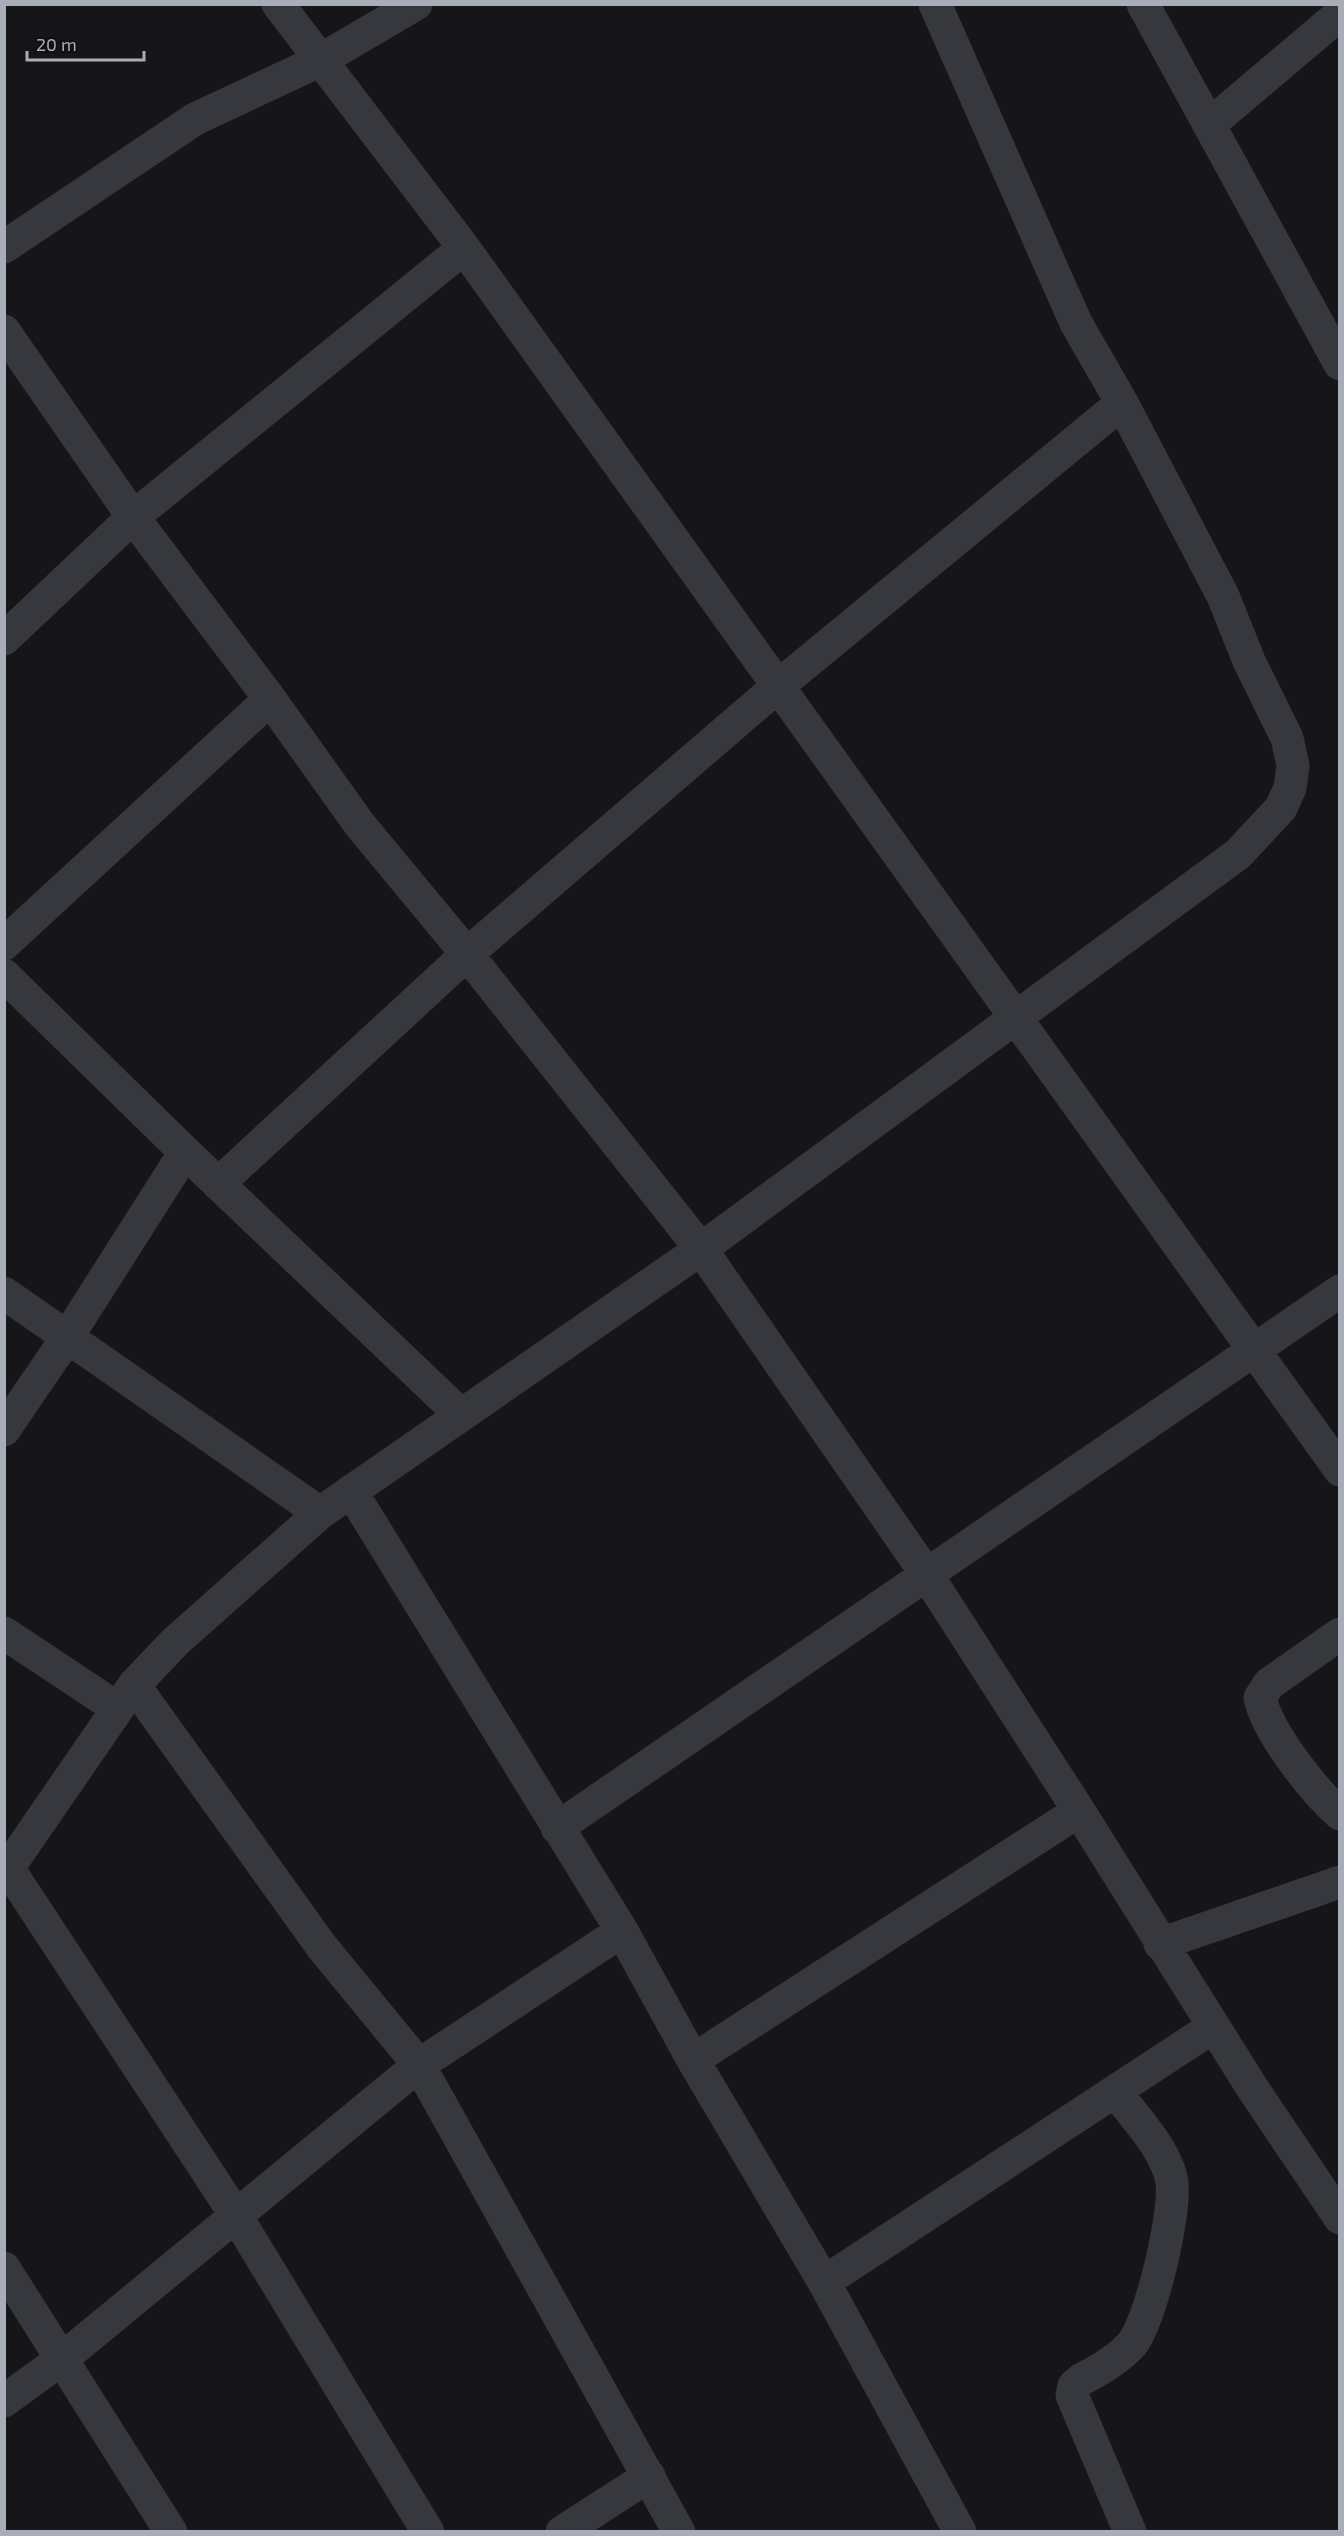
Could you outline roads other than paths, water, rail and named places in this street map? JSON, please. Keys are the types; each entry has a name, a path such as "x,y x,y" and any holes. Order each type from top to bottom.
{"street":[{"path":"278,4 319,62 464,248 1340,1470"},
{"path":"4,247 195,119 319,62 416,4"},
{"path":"429,2532 235,2214 6,1871 126,1697 175,1642 320,1513 701,1249 1238,854 1281,808 1290,788 1293,766 1287,738 1250,661 1223,596 1122,403 1076,323 935,4"},
{"path":"1143,4 1340,363"},
{"path":"1209,125 1340,14"},
{"path":"4,639 133,517 464,248"},
{"path":"4,331 133,517 270,699 360,825 467,954 701,1249 927,1575 1079,1811 1160,1944 1340,2218"},
{"path":"218,1184 467,954 777,687 1122,403"},
{"path":"4,944 270,699"},
{"path":"4,975 218,1184 460,1414"},
{"path":"4,1430 68,1336 185,1152"},
{"path":"557,1828 1340,1291"},
{"path":"4,1293 320,1513"},
{"path":"351,1491 622,1931 693,2060 824,2282 960,2532"},
{"path":"4,1634 126,1697 322,1947 419,2065 650,2476 679,2532"},
{"path":"1340,1634 1269,1684 1260,1698 1264,1717 1322,1798 1340,1814"},
{"path":"693,2060 1079,1811"},
{"path":"1160,1944 1340,1882"},
{"path":"4,2401 63,2358 235,2214 419,2065 622,1931"},
{"path":"824,2282 1214,2027"},
{"path":"1116,2092 1164,2158 1172,2179 1172,2209 1167,2240 1143,2326 1131,2345 1082,2379 1074,2386 1072,2395 1130,2532"},
{"path":"4,2268 171,2532"},
{"path":"562,2532 650,2476"}]}
